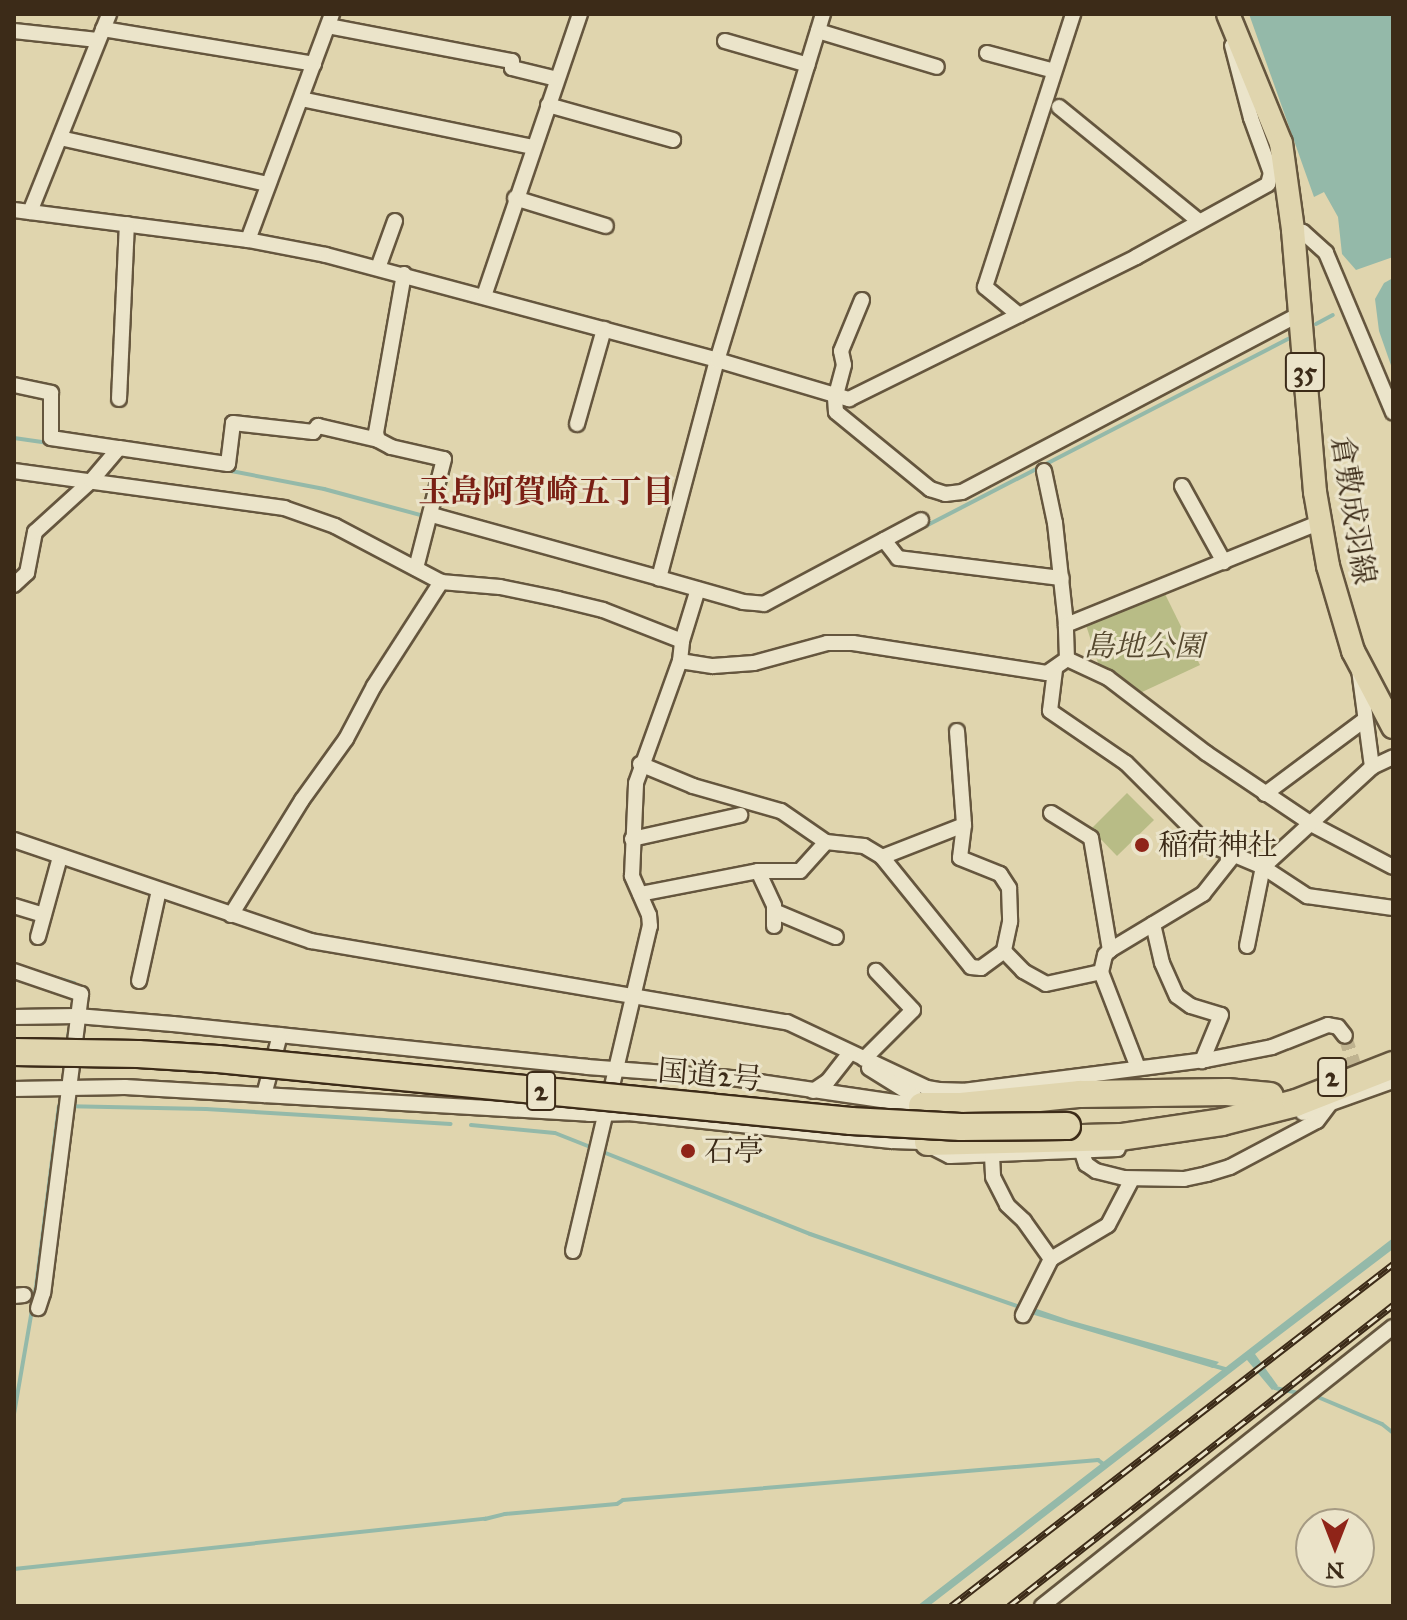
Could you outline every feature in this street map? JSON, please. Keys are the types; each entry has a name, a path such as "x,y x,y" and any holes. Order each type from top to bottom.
{"highway":[{"name":"国道2号","path":"14,1052 123,1053 218,1059 851,1121 961,1127 1067,1126 1171,1117 1270,1096 1393,1054"},
{"path":"928,1142 1025,1142 1121,1137 1222,1122 1296,1103 1393,1065"},
{"path":"922,1106 971,1106 1080,1094 1227,1092 1270,1096"}],"main road":[{"name":"倉敷成羽線","path":"1229,15 1281,143 1293,230 1319,523 1339,608 1358,662 1393,727"}],"street":[{"path":"30,212 109,14"},
{"path":"484,296 532,147 580,14"},
{"path":"659,578 717,360 823,14"},
{"path":"1019,315 985,287 1073,14"},
{"path":"14,210 248,240 378,268 717,360 835,398 849,399 1019,315 1199,221 1270,180 1237,68 1229,15"},
{"path":"248,240 330,20 512,61 512,68 557,79"},
{"path":"14,31 101,34 314,64"},
{"path":"818,31 937,67"},
{"path":"725,41 808,65"},
{"path":"987,53 1054,71"},
{"path":"301,99 532,147"},
{"path":"548,105 673,140"},
{"path":"1059,107 1199,221"},
{"path":"60,138 268,184"},
{"path":"515,198 606,226"},
{"path":"378,268 395,221"},
{"path":"119,399 127,224"},
{"path":"1293,230 1303,232 1326,253 1393,412"},
{"path":"378,440 378,420 404,274"},
{"path":"862,300 841,351 844,365 835,398 836,412 930,489 945,494 962,492 1300,314"},
{"path":"577,424 604,329"},
{"path":"14,385 51,393 51,438 118,451 228,464 233,423 313,432 318,426 444,459 416,568"},
{"path":"14,585 27,573 35,532 91,481 118,451"},
{"path":"14,471 284,508 335,526 441,582 500,587 603,610 682,641"},
{"path":"680,661 713,666 754,663 827,643 853,643 1037,673 1055,670 1067,659 1066,625 1062,578 1044,471"},
{"path":"1182,486 1224,562"},
{"path":"432,515 659,578 697,593 764,604 887,544 921,520"},
{"path":"1066,625 1319,523"},
{"path":"887,544 898,558 1062,578"},
{"path":"231,915 302,800 346,739 374,686 441,582"},
{"path":"573,1251 650,926 649,915 632,876 632,839 640,764 680,661 682,641 697,593"},
{"path":"1067,659 1108,678 1309,823 1393,867"},
{"path":"1358,662 1363,721 1372,767"},
{"path":"1055,670 1050,711 1126,763 1200,838 1233,856 1263,867 1296,891 1320,900 1354,900 1393,908"},
{"path":"1265,794 1363,721"},
{"path":"640,764 693,786 781,811 826,842 864,846 882,857 971,967 981,968 1004,951 1010,922 1009,888 1000,874 960,858 964,825 957,731"},
{"path":"1247,946 1263,867 1372,767 1393,757"},
{"path":"1051,813 1091,838 1110,950 1101,972 1138,1068"},
{"path":"632,839 740,815"},
{"path":"882,857 964,825"},
{"path":"14,840 311,941 360,952 787,1022 927,1088 951,1091 1202,1061 1272,1047 1328,1025 1338,1027 1345,1036"},
{"path":"640,894 758,871 800,871 826,842"},
{"path":"1110,950 1203,894 1233,856"},
{"path":"38,937 60,857"},
{"path":"758,871 774,919 836,937"},
{"path":"139,981 159,890"},
{"path":"14,906 44,915"},
{"path":"1153,924 1162,963 1177,996 1191,1006 1221,1015 1202,1061"},
{"path":"1004,951 1023,971 1046,984 1101,972"},
{"path":"14,971 81,994 43,1293 38,1308"},
{"path":"813,1091 913,1010 876,971"},
{"path":"14,1017 77,1016 732,1078 922,1106"},
{"path":"264,1095 280,1035"},
{"path":"857,1056 877,1075 914,1096 922,1106 928,1142 936,1152 950,1156 1082,1152 1207,1137 1329,1105 1361,1090 1393,1081"},
{"path":"14,1089 67,1098 264,1095 604,1113 928,1142"},
{"path":"1082,1152 1086,1164 1096,1171 1132,1179 1184,1179 1230,1167 1317,1121 1329,1105"},
{"path":"992,1156 993,1177 1007,1205 1024,1221 1051,1259"},
{"path":"1025,1311 1051,1259 1108,1225 1132,1179"},
{"path":"1042,1606 1393,1327"}],"green space":[{"name":"島地公園","path":"1165,594 1200,665 1140,693 1099,666 1086,625"},
{"path":"1127,793 1154,820 1117,856 1091,829"}],"shaded area":[{"path":"1249,14 1393,14 1393,257 1356,270 1342,254 1338,217 1324,192 1314,197"},
{"path":"1393,278 1393,371 1379,331 1375,299 1384,283"},
{"path":"1393,1238 1393,1249 1255,1354 1278,1386 1272,1390 1247,1360 929,1606 917,1606"},
{"path":"1031,1307 1219,1362 1213,1368 1031,1314"}],"waterway":[{"path":"1316,324 1333,315"},
{"path":"916,531 1288,339"},
{"path":"14,438 51,443"},
{"path":"226,470 324,489 428,517"},
{"path":"53,977 74,983 74,987"},
{"path":"67,1045 69,1030"},
{"path":"14,1414 36,1287 59,1106 206,1109 451,1124"},
{"path":"471,1125 555,1133 810,1234 1023,1308"},
{"path":"1211,1365 1229,1370"},
{"path":"1272,1384 1275,1388 1304,1394"},
{"path":"1313,1395 1382,1424 1393,1433"},
{"path":"14,1569 485,1519 505,1514 617,1504 623,1500 1098,1460 1105,1465"}],"tunnel":[{"path":"1345,1036 1359,1081"}],"railway":[{"path":"951,1606 1393,1264"},
{"path":"1009,1606 1393,1305"}],"place":[{"name":"稲荷神社","path":"1142,845"},
{"name":"石亭","path":"688,1151"}],"district":[{"name":"玉島阿賀崎五丁目","path":"546,492"}]}
